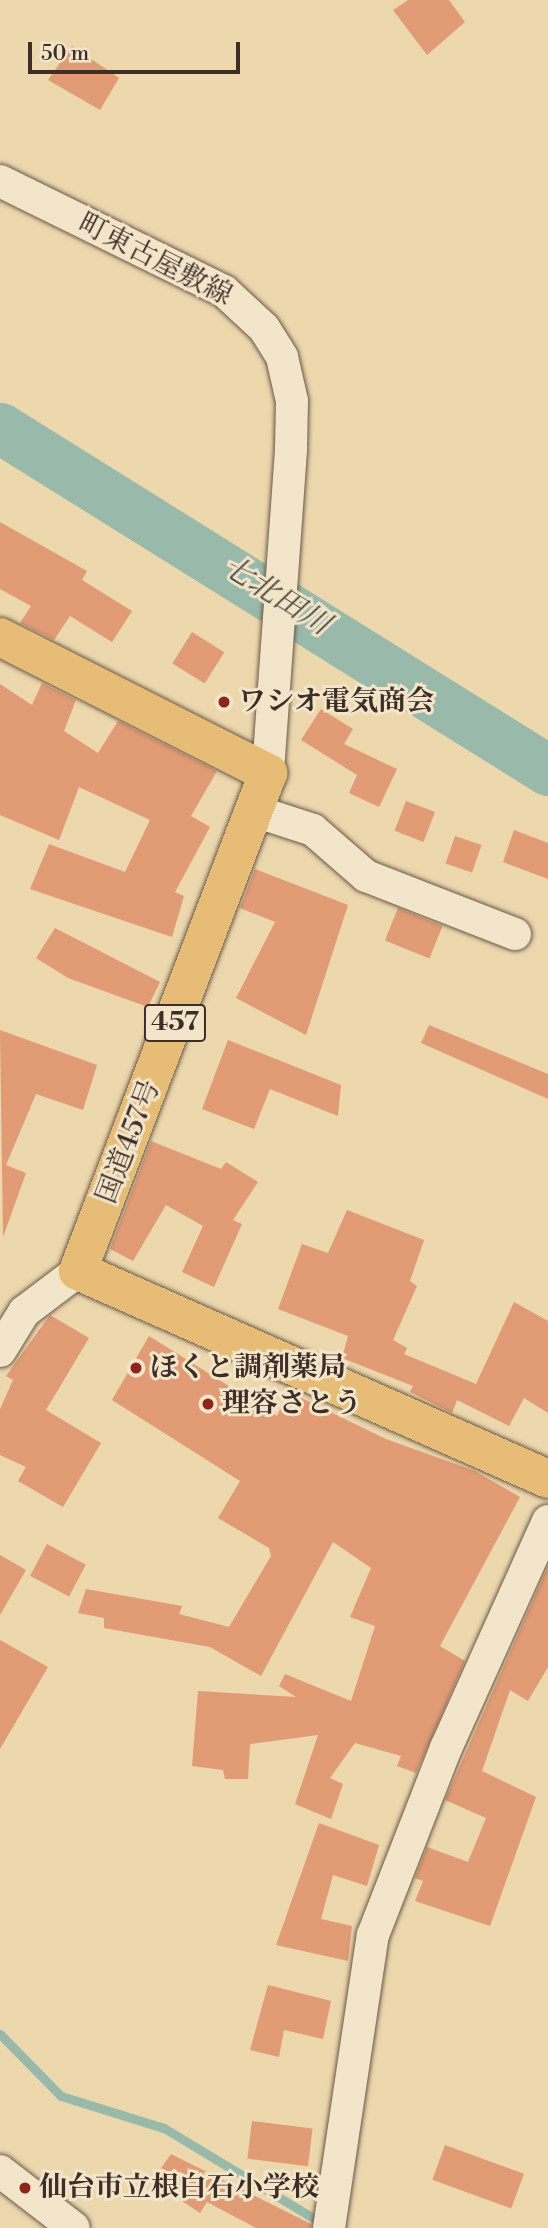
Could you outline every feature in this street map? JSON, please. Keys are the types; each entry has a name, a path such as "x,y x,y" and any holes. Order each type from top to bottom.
{"highway":[{"path":"0,637 268,773"},
{"name":"国道457号","path":"78,1271 258,812 268,773"},
{"path":"78,1271 548,1479"}],"street":[{"name":"町東古屋敷線","path":"0,181 245,306 264,328 289,378 291,450 268,773"},
{"path":"258,812 313,830 366,876 515,934"},
{"path":"0,1351 24,1312 78,1271"},
{"path":"330,2221 373,1935 446,1748 548,1521"},
{"path":"0,2171 74,2228"}],"building":[{"path":"408,0 449,0 465,22 427,55 393,10"},
{"path":"72,46 119,78 100,110 48,80"},
{"path":"0,522 87,571 82,580 132,611 112,642 70,616 54,640 20,623 31,606 0,589"},
{"path":"192,632 224,652 205,684 172,663"},
{"path":"42,683 76,700 64,731 98,753 118,721 217,771 191,816 210,827 175,892 184,896 172,937 30,889 49,844 125,872 150,820 79,787 59,840 0,815 0,684 32,705"},
{"path":"321,709 353,729 344,744 397,769 379,807 349,793 357,775 301,740"},
{"path":"406,801 435,812 423,842 395,831"},
{"path":"514,830 548,843 548,879 503,862"},
{"path":"455,836 481,845 472,873 446,863"},
{"path":"255,869 348,905 306,1035 236,998 275,922 240,908"},
{"path":"398,908 443,926 429,958 385,940"},
{"path":"55,928 160,982 148,1007 68,978 36,958"},
{"path":"429,1025 548,1074 548,1099 421,1043"},
{"path":"0,1030 97,1065 83,1110 36,1094 6,1165 26,1173 3,1237"},
{"path":"228,1040 341,1085 338,1116 270,1089 254,1129 202,1109"},
{"path":"151,1141 221,1169 226,1162 258,1182 233,1220 242,1224 214,1287 182,1272 203,1226 166,1205 133,1261 110,1249"},
{"path":"347,1210 424,1240 410,1281 417,1286 393,1340 407,1348 404,1354 476,1384 514,1302 548,1321 548,1413 524,1398 509,1426 457,1400 452,1413 410,1392 413,1386 342,1358 348,1336 278,1309 302,1244 328,1253"},
{"path":"50,1315 89,1338 46,1410 101,1443 63,1507 18,1481 26,1467 0,1455 0,1409 13,1380 6,1376"},
{"path":"149,1336 277,1416 289,1392 386,1439 475,1471 520,1497 440,1646 465,1661 416,1773 397,1766 401,1756 355,1743 330,1778 343,1784 331,1819 295,1804 318,1735 250,1744 248,1779 225,1779 223,1770 192,1766 198,1691 296,1697 279,1686 285,1674 351,1701 375,1626 350,1617 371,1568 333,1542 261,1676 210,1647 104,1628 104,1618 78,1613 86,1589 182,1606 179,1614 229,1627 271,1556 269,1548 218,1518 240,1481 112,1400"},
{"path":"47,1544 86,1565 69,1596 30,1576"},
{"path":"0,1555 26,1570 0,1615"},
{"path":"548,1566 548,1667 528,1701 510,1690 482,1771 536,1797 490,1926 415,1901 423,1881 415,1878 427,1847 468,1862 486,1818 445,1800"},
{"path":"0,1640 48,1667 0,1749"},
{"path":"319,1823 379,1845 367,1886 333,1875 321,1919 352,1926 348,1961 276,1945"},
{"path":"268,1985 331,2001 323,2039 284,2030 279,2057 250,2050"},
{"path":"252,2121 313,2128 308,2166 247,2159"},
{"path":"445,2145 524,2174 511,2208 432,2180"},
{"path":"171,2154 311,2224 311,2228 256,2228 207,2202 200,2213 152,2181"}],"waterway":[{"name":"七北田川","path":"0,428 548,770"},
{"path":"0,2034 61,2096 164,2128 325,2225"}],"place":[{"name":"ワシオ電気商会","path":"224,702"},
{"name":"ほくと調剤薬局","path":"136,1368"},
{"name":"理容さとう","path":"208,1404"},
{"name":"仙台市立根白石小学校","path":"25,2188"}]}
